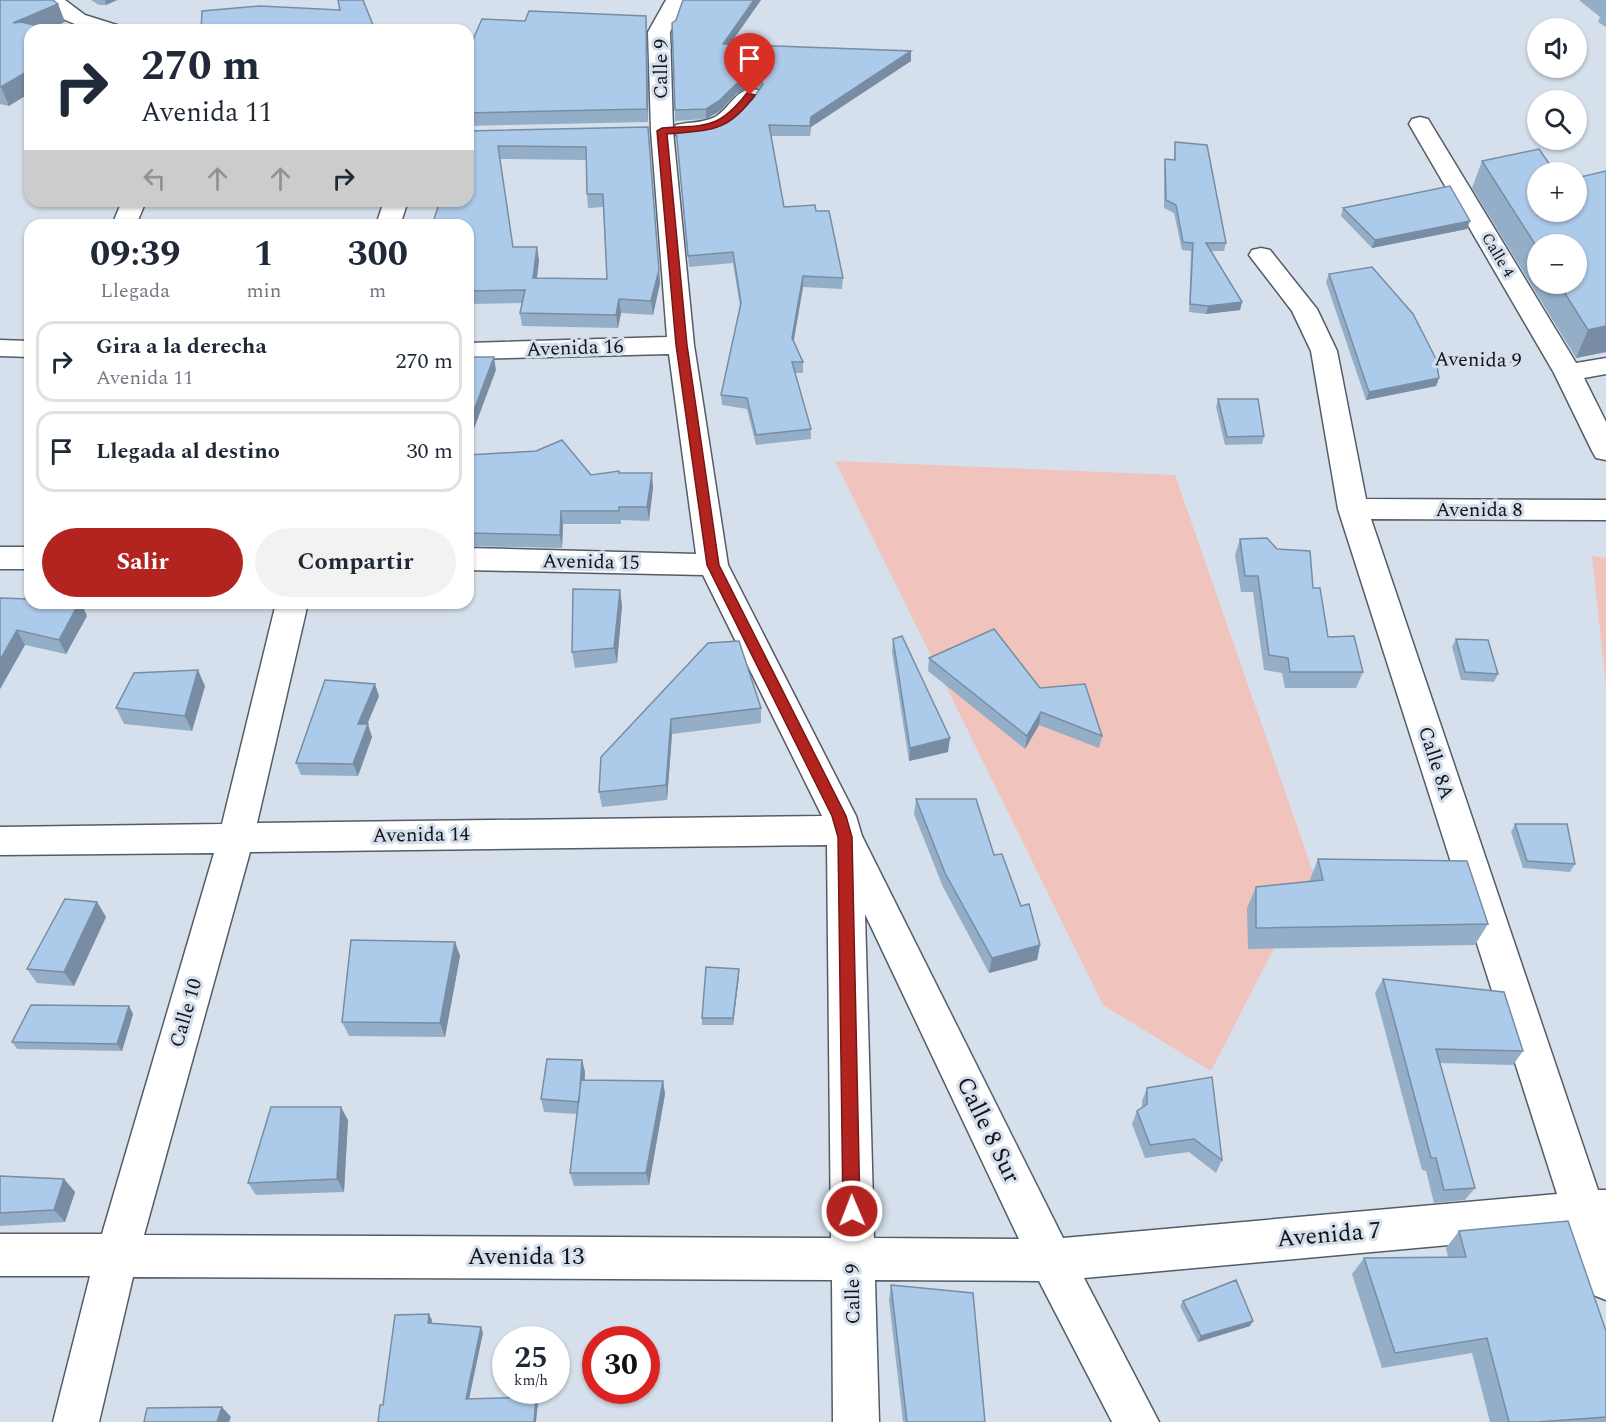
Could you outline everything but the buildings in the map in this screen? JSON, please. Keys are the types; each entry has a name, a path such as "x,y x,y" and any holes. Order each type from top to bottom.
{"street":[{"path":"52,0 78,19 94,24"},
{"name":"Calle 9","path":"672,8 659,32 651,131 713,565 839,816 844,833 856,1422"},
{"path":"651,131 713,127 735,114 750,95"},
{"name":"Calle 4","path":"1420,124 1564,366 1606,451"},
{"name":"Calle 8A","path":"1261,255 1304,309 1324,351 1353,509 1594,1211 1606,1279"},
{"name":"Avenida 16","path":"474,351 681,345"},
{"path":"0,348 24,349"},
{"path":"1564,366 1606,366"},
{"name":"Avenida 8","path":"1353,509 1606,510"},
{"path":"0,558 24,558"},
{"name":"Avenida 15","path":"474,559 713,565"},
{"name":"Calle 10","path":"76,1422 117,1256 236,838 291,609"},
{"name":"Avenida 14","path":"0,841 844,833"},
{"name":"Calle 8 Sur","path":"844,833 1052,1260 1136,1422"},
{"name":"Avenida 7","path":"1052,1260 1594,1211"},
{"name":"Avenida 13","path":"0,1255 1052,1260"}],"path":[{"name":"Avenida 9","path":"1423,360 1535,361 1564,366"}],"shaded area":[{"path":"835,461 1175,475 1313,872 1211,1071 1103,1005"},
{"path":"1592,556 1606,558 1606,686"}],"route":[{"path":"750,95 735,114 713,127 662,131 681,345 713,565 839,816 845,837 852,1211"}]}
